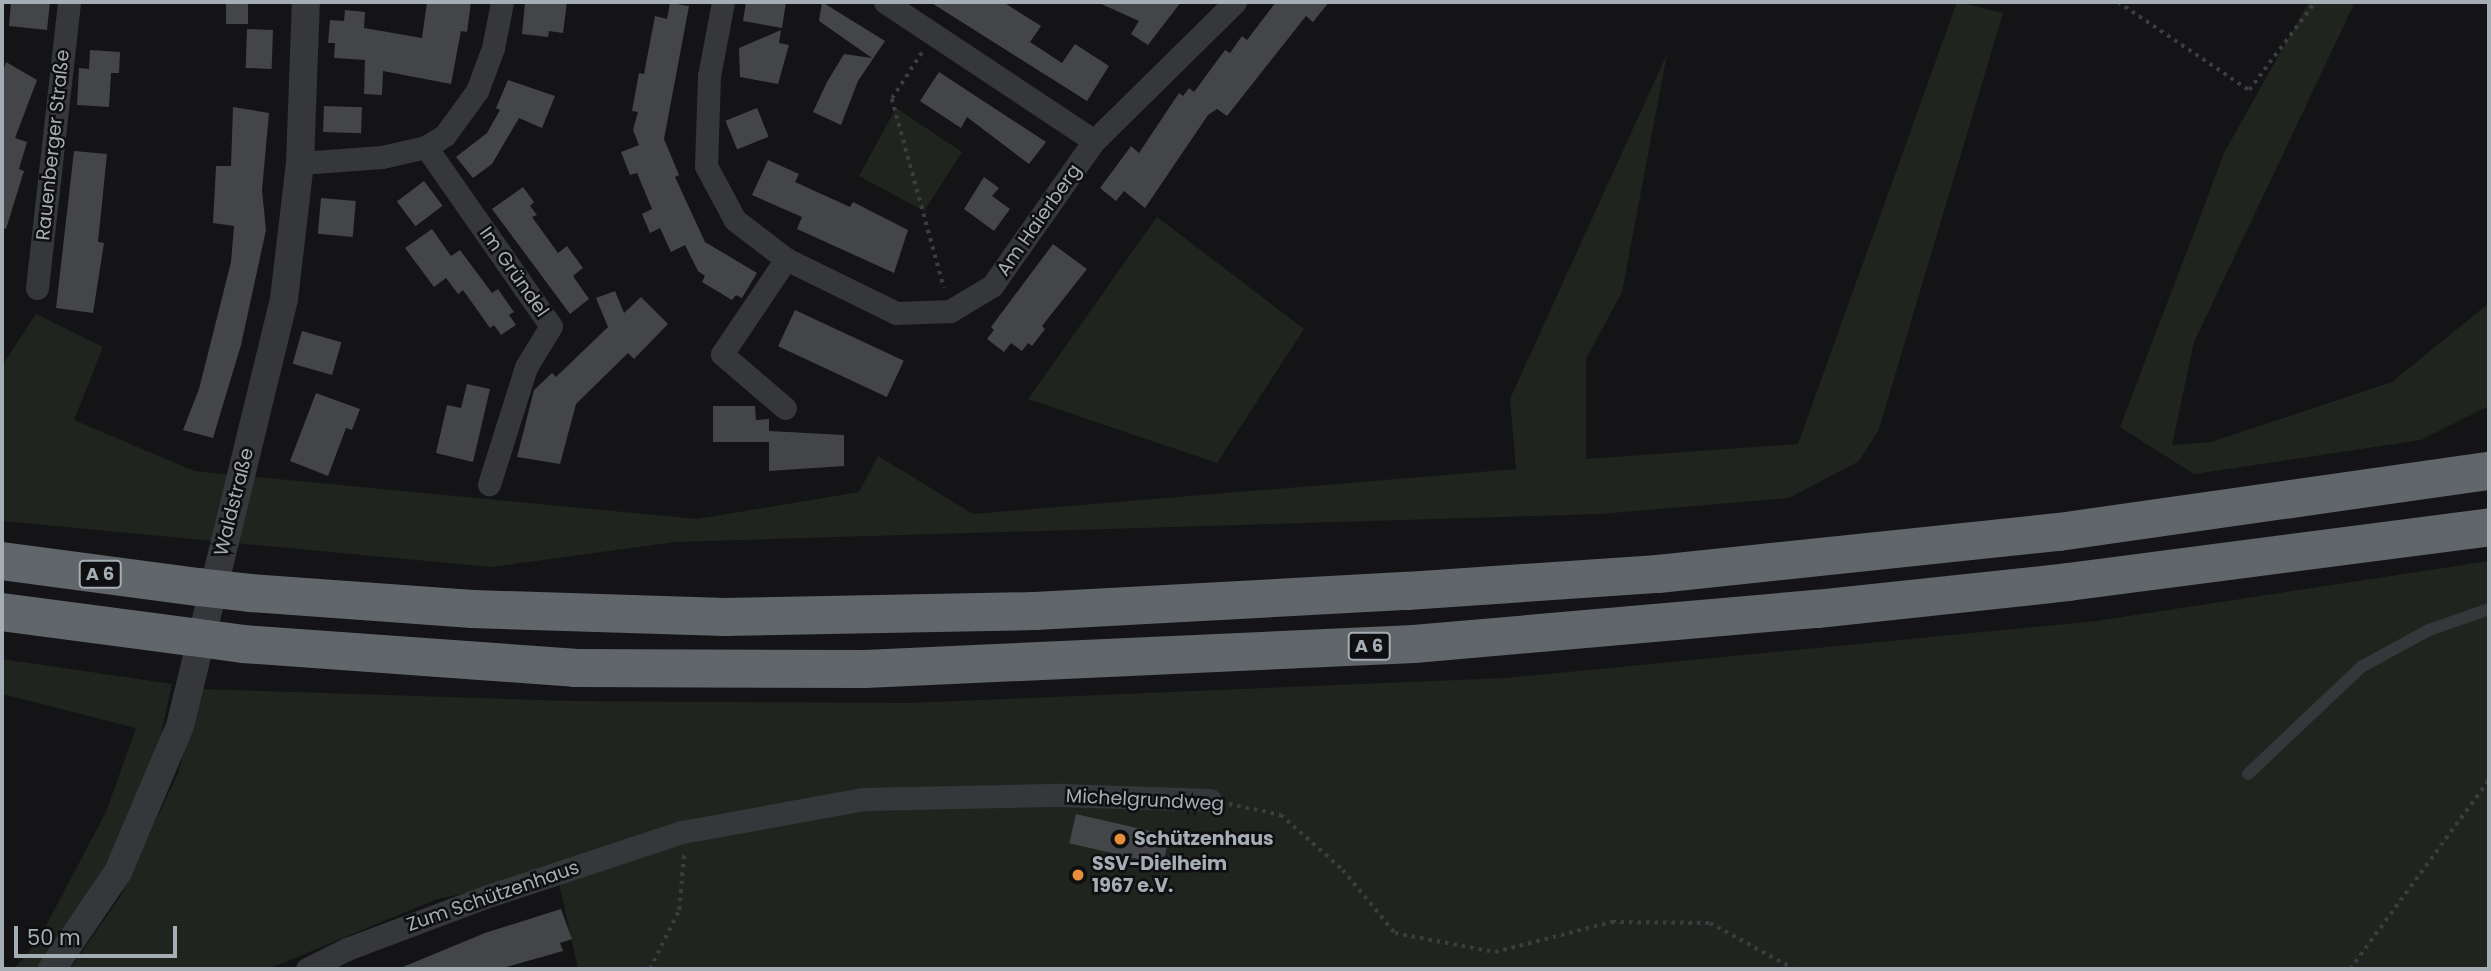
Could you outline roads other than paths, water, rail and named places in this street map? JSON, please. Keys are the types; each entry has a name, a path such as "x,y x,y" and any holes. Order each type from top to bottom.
{"highway":[{"name":"A 6","path":"2,561 250,593 472,609 738,617 1035,611 1393,592 1658,574 2059,532 2489,471"},
{"name":"A 6","path":"2,612 243,644 466,662 695,669 879,668 1454,641 1804,611 2068,582 2489,527"}],"street":[{"name":"Rauenberger Straße","path":"37,288 69,2"},
{"name":"Waldstraße","path":"52,969 118,872 180,726 284,299 300,163 306,2"},
{"path":"300,163 382,157 426,148 445,135 477,91 493,48 502,2"},
{"name":"Am Haierberg","path":"723,2 709,76 706,166 735,220 786,259 896,313 950,311 992,286 1094,141 1223,5"},
{"path":"885,2 1094,141"},
{"name":"Im Gründel","path":"426,148 551,326 526,367 489,484"},
{"path":"785,408 722,354 786,259"},
{"name":"Michelgrundweg","path":"682,832 864,799 1062,795 1210,800"},
{"name":"Zum Schützenhaus","path":"310,969 347,948 485,897 682,832"}],"lane":[{"path":"2248,774 2361,667 2429,630 2489,609"}],"place":[{"name":"Schützenhaus","path":"1120,839"},
{"name":"SSV-Dielheim 1967 e.V.","path":"1078,875"}]}
